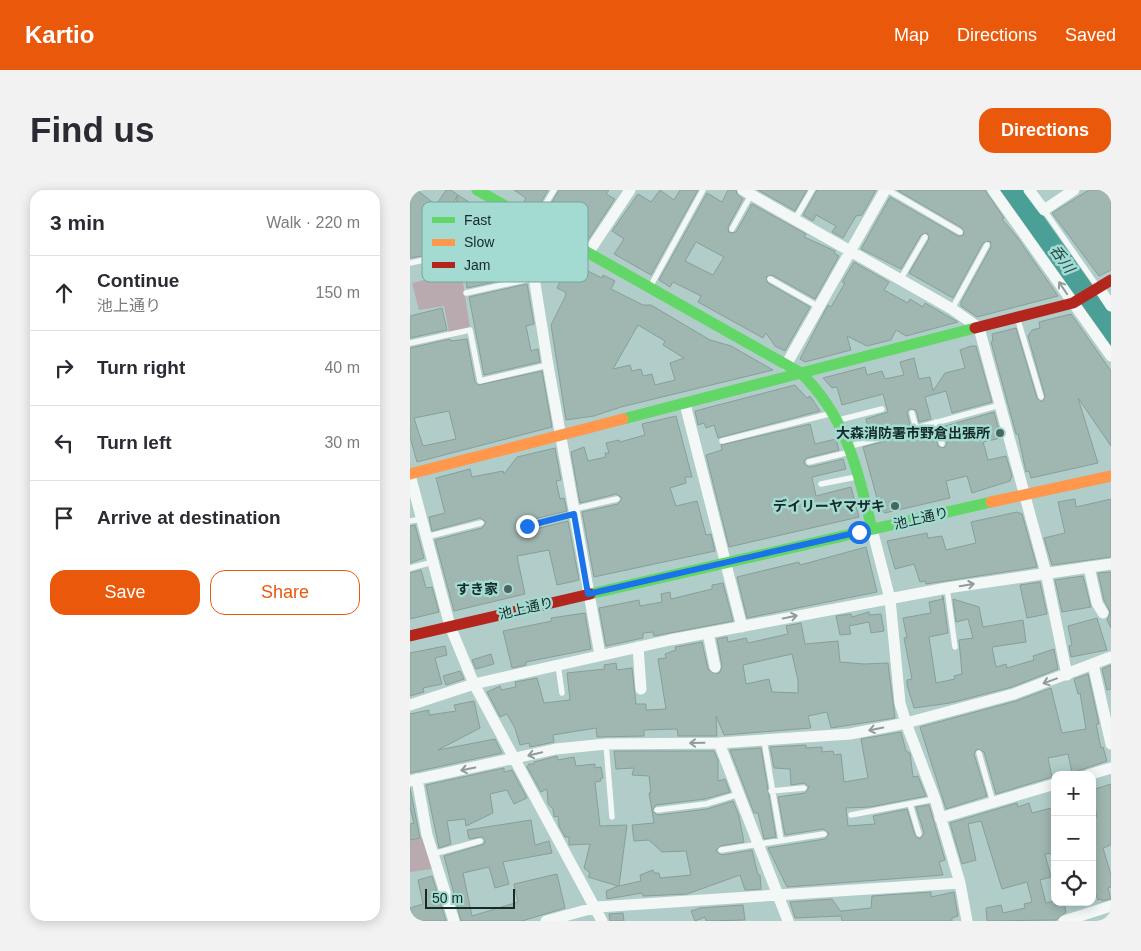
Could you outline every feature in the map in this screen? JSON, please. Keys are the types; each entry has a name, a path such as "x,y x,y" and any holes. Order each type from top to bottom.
{"street":[{"path":"477,190 500,202"},
{"path":"588,253 630,190"},
{"path":"786,365 886,190"},
{"path":"993,190 1075,302 1111,356"},
{"path":"1029,190 1044,210 1074,190"},
{"path":"747,192 850,253 952,309 979,328 1046,573 1067,675"},
{"path":"588,256 650,287 801,373 816,385 837,416 851,449 890,599 900,703 960,875 968,921"},
{"path":"602,921 474,684 450,626 426,537 416,520 410,475 801,373 925,346 979,328 1075,302 1111,280"},
{"path":"535,282 600,655"},
{"path":"1098,288 1111,306"},
{"path":"685,404 742,627"},
{"name":"池上通り","path":"410,636 726,562 1111,476"},
{"path":"410,705 474,684 638,647 948,588 1111,564"},
{"path":"1089,568 1097,602 1103,613"},
{"path":"708,633 715,667"},
{"path":"638,647 641,689"},
{"path":"454,921 427,835 414,780 515,760 556,749 606,744 719,743 850,734 906,723 1014,694 1111,657"},
{"path":"1093,664 1111,744"},
{"path":"719,743 788,921"},
{"path":"1096,773 1111,768"},
{"path":"940,818 1051,785"},
{"path":"546,921 594,908 778,894 960,875"},
{"path":"1064,921 1111,906"}],"lane":[{"path":"547,202 554,190"},
{"path":"650,287 704,190"},
{"path":"794,221 812,190"},
{"path":"886,190 960,232"},
{"path":"732,230 747,192"},
{"path":"1044,210 1098,288"},
{"path":"900,280 924,237"},
{"path":"952,309 987,245"},
{"path":"770,279 819,307"},
{"path":"466,293 516,282"},
{"path":"1017,318 1041,397"},
{"path":"410,344 470,330 480,381 548,365"},
{"path":"809,462 936,422 1000,405"},
{"path":"722,441 837,416 882,409"},
{"path":"912,413 916,428"},
{"path":"936,422 942,444"},
{"path":"821,484 858,476"},
{"path":"527,526 617,499"},
{"path":"426,537 481,523"},
{"path":"410,568 433,562"},
{"path":"948,588 955,648"},
{"path":"558,664 562,693"},
{"path":"764,740 771,791 781,840"},
{"path":"606,744 612,816"},
{"path":"979,753 994,802"},
{"path":"771,791 804,788"},
{"path":"657,810 706,804 739,794"},
{"path":"851,815 935,799"},
{"path":"910,804 919,834"},
{"path":"721,850 824,834"},
{"path":"433,854 480,841"}],"shaded area":[{"path":"422,280 463,282 470,328 449,332 444,306 419,310 412,283"},
{"path":"424,837 432,869 410,872 410,840"}],"water":[{"name":"呑川","path":"1000,190 1025,190 1111,311 1111,346"}],"building":[{"path":"410,190 417,190 432,202 422,202 422,256 410,258"},
{"path":"446,190 451,190 458,195 454,202 438,202"},
{"path":"514,190 548,190 541,202 524,202 526,198"},
{"path":"559,190 609,190 606,194 615,199 588,240 588,202 552,202"},
{"path":"660,190 674,200 680,190 698,190 651,275 614,254 624,239 612,231 638,194 651,202"},
{"path":"728,190 736,190 737,194 743,199 728,227 729,233 736,232 752,204 806,234 804,237 835,251 834,253 839,256 815,299 772,275 766,277 768,283 810,307 785,351 775,346 766,333 763,338 698,302 701,296 673,282 670,287 659,280 707,193 722,202","holes":["696,242 724,257 713,275 685,261"]},
{"path":"758,190 807,190 795,211"},
{"path":"817,190 876,190 862,215 856,216 843,238 832,232 836,226 816,215 813,221 803,215"},
{"path":"897,190 985,190 1004,218 1002,219 1017,237 1058,296 977,317 961,306 961,302 991,247 990,241 983,243 953,298 909,273 929,239 927,233 921,235 901,269 861,249 890,197 958,236 964,235 962,228"},
{"path":"1089,190 1111,190 1111,270 1099,276 1052,213"},
{"path":"458,195 469,202 456,202"},
{"path":"854,262 889,282 884,290 908,303 910,299 923,307 925,303 958,322 906,336 896,330 891,340 867,346 847,336 851,350 805,362 800,359 828,305 831,307 845,283 842,282"},
{"path":"588,271 602,278 603,275 615,281 611,289 643,305 651,305 710,340 731,346 773,370 621,407 594,416 566,420 551,325 566,295 565,292 557,288 560,282 588,282","holes":["638,325 665,341 663,345 684,358 670,363 675,380 655,385 652,374 643,376 641,369 632,371 630,365 613,369"]},
{"path":"466,282 494,282 467,288"},
{"path":"527,284 534,324 526,326 531,351 538,349 540,362 484,375 469,297"},
{"path":"442,308 447,330 410,338 410,316"},
{"path":"1071,314 1111,371 1111,446 1078,398 1098,463 1031,478 1029,471 1026,472 1018,434 1016,434 991,342 993,341 992,334 1016,328 1037,398 1042,402 1045,396 1028,336 1032,330 1040,328 1039,322"},
{"path":"450,339 451,341 467,339 475,382 478,385 542,371 552,427 417,462 410,437 410,348","holes":["449,411 456,439 423,446 414,418"]},
{"path":"976,346 992,402 952,413 946,391 925,397 931,419 919,422 916,410 910,409 907,412 910,425 870,436 866,419 888,412 883,394 842,405 837,387 832,388 823,378 865,367 867,375 882,371 885,379 904,375 900,362 914,358 919,379 930,377 933,391 945,373 965,368 960,350"},
{"path":"795,385 807,398 810,396 820,411 718,438 714,425 706,428 704,423 698,425 695,411"},
{"path":"994,412 1001,438 983,442 988,460 1006,456 1012,476 1010,481 972,493 967,476 946,481 950,498 885,513 880,509 863,447 933,428 938,446 944,448 947,443 942,427"},
{"path":"676,416 692,477 685,477 686,483 670,488 676,506 697,501 706,535 711,534 715,551 594,577 582,512 618,504 622,498 616,494 580,503 571,452 584,447 588,461 606,457 605,453 609,453 606,443 619,440 620,442 645,435 642,424"},
{"path":"810,424 815,444 836,439 839,450 807,458 804,461 805,465 810,467 843,459 846,469 812,477 816,496 851,487 859,517 729,547 706,455 722,450 721,445"},
{"path":"555,448 561,480 556,481 560,499 564,498 567,511 526,521 522,527 528,531 568,521 579,580 557,585 549,550 517,556 525,594 454,611 435,540 482,528 486,522 480,518 432,531 429,517 445,513 436,478 470,469 472,477 503,471 504,474 517,457"},
{"path":"1075,499 1076,507 1111,499 1111,557 1052,565 1044,538 1065,533 1058,502"},
{"path":"1017,512 1022,514 1037,567 926,584 925,581 920,582 914,564 895,569 887,541 927,533 928,538 942,536 946,550 976,543 971,522"},
{"path":"415,525 424,558 410,563 410,526"},
{"path":"866,547 877,592 747,618 737,577 799,562 800,565"},
{"path":"421,570 426,588 432,587 439,612 410,619 410,573"},
{"path":"1111,572 1111,628 1107,620 1110,612 1104,600 1098,573"},
{"path":"1083,576 1091,607 1062,612 1055,580"},
{"path":"1040,582 1047,614 1027,618 1020,585"},
{"path":"723,583 733,621 654,636 653,632 643,633 643,638 606,646 599,608 639,600 640,606 662,602 661,594 670,592 671,599 712,589 712,585"},
{"path":"943,596 948,633 929,637 936,683 955,679 954,676 962,674 959,640 973,638 968,619 956,622 953,599 979,607 983,627 1023,620 1026,642 992,647 996,667 1006,664 1007,668 1034,660 1033,656 1054,649 1058,669 1012,687 950,703 914,708 907,685 907,680 912,679 904,638 907,638 903,618 931,613 929,602 943,599"},
{"path":"869,612 869,615 881,614 884,631 871,633 869,622 849,626 851,634 840,635 836,616 851,614 852,617"},
{"path":"585,613 591,649 526,662 526,665 512,668 503,631 552,621 551,618"},
{"path":"1097,618 1107,650 1071,657 1069,646 1072,645 1068,626"},
{"path":"801,623 805,644 838,641 840,662 888,663 895,718 831,728 827,712 808,716 811,728 724,735 716,716 717,736 678,736 677,729 644,730 644,736 597,737 596,728 553,735 554,742 530,747 529,743 520,745 515,728 507,714 500,717 487,692 500,686 501,690 516,687 515,682 537,678 544,703 570,700 567,673 605,669 604,665 616,663 617,670 632,668 636,704 646,704 646,710 666,709 658,659 666,658 665,654 676,650 675,647 702,642 708,669 716,674 720,672 722,666 717,639 727,637 728,642 746,638 748,643 788,634 786,626","holes":["792,654 798,680 798,693 772,692 769,679 746,684 743,665"]},
{"path":"445,646 447,655 435,658 442,684 423,688 424,692 410,696 410,653"},
{"path":"491,654 494,664 476,669 472,660"},
{"path":"1111,665 1111,689 1107,690 1102,669"},
{"path":"460,671 464,679 446,685 443,676"},
{"path":"1088,674 1099,724 1096,724 1101,748 1103,747 1107,761 1078,771 1072,771 1068,754 1048,758 1051,777 996,794 984,752 977,749 974,754 987,796 946,809 920,727 1016,701 1051,688 1062,733 1086,729 1080,693 1078,694 1074,679"},
{"path":"474,701 480,728 438,750 495,739 502,753 410,773 410,714 429,710 429,715 456,711 454,705"},
{"path":"901,732 906,751 910,753 913,777 918,776 926,796 870,807 846,808 848,826 875,824 873,816 907,809 915,835 920,839 924,833 916,807 929,805 945,860 939,862 943,875 787,887 768,848 825,839 829,834 823,829 785,835 778,797 805,793 809,787 804,783 791,785 790,769 774,768 770,747 806,745 806,748 822,747 822,752 833,751 834,755 841,754 844,782 868,778 861,739"},
{"path":"761,748 776,837 764,839 758,813 754,813 730,750"},
{"path":"614,751 714,751 718,760 718,781 725,779 730,792 705,799 656,805 652,811 649,776 632,775 634,768 616,769"},
{"path":"557,756 558,760 574,757 576,766 595,764 595,768 601,767 603,778 600,779 601,781 595,782 600,826 627,825 619,886 641,881 640,875 653,870 654,873 659,873 660,878 691,875 686,851 662,852 649,840 634,841 632,825 654,823 652,811 658,815 707,809 733,801 739,816 744,842 720,846 716,851 722,855 752,850 758,875 760,875 761,889 745,890 740,875 687,894 643,896 642,893 607,899 606,891 618,886 588,877 590,873 584,868 590,844 569,845 569,837 565,837 559,826 558,816 554,817 553,809 548,804 547,789 541,792 527,767 529,764 534,764 534,762"},
{"path":"504,768 504,772 512,770 527,798 514,804 507,790 490,794 493,813 466,826 465,819 447,821 451,844 439,848 426,785"},
{"path":"1111,784 1111,845 1103,848 1111,875 1111,887 1108,888 1111,899 1102,901 1101,899 1098,900 1096,895 1096,789"},
{"path":"410,788 420,838 410,840 410,824 414,823 410,808"},
{"path":"1017,803 1018,807 1029,803 1032,813 1051,808 1051,853 1045,854 1051,877 1040,880 1046,903 1051,902 1051,906 1065,906 1066,912 1056,920 987,921 986,908 1001,905 1003,913 1025,908 1024,904 1032,902 1027,882 1002,889 981,821 968,824 976,860 962,864 950,823"},
{"path":"531,820 535,845 549,841 552,853 503,862 509,884 495,888 489,867 463,873 472,916 518,902 514,884 557,874 565,908 522,921 461,921 444,856 484,844 485,840 482,837 469,839 467,830"},
{"path":"432,876 446,921 410,921 410,908 423,904 418,880"},
{"path":"931,892 931,897 954,892 958,916 952,918 952,921 842,921 841,916 795,918 790,902 832,899 841,912 871,908 872,896"},
{"path":"743,905 745,920 706,921 705,917 695,921 691,911 700,908"},
{"path":"623,913 624,921 610,921 609,914"}],"traffic: fast":[{"path":"477,190 498,202"},
{"path":"588,253 801,373 817,390 840,426 855,465 872,529"},
{"path":"623,419 975,328"},
{"path":"590,594 991,502"}],"traffic: slow":[{"path":"410,474 623,419"},
{"path":"991,502 1111,476"}],"traffic: jam":[{"path":"975,328 1073,303 1111,280"},
{"path":"410,636 590,594"}],"place":[{"name":"大森消防署市野倉出張所","path":"1000,433"},
{"name":"デイリーヤマザキ","path":"895,506"},
{"name":"すき家","path":"508,589"}],"route":[{"path":"527,526 574,514 588,594 859,532"}]}
